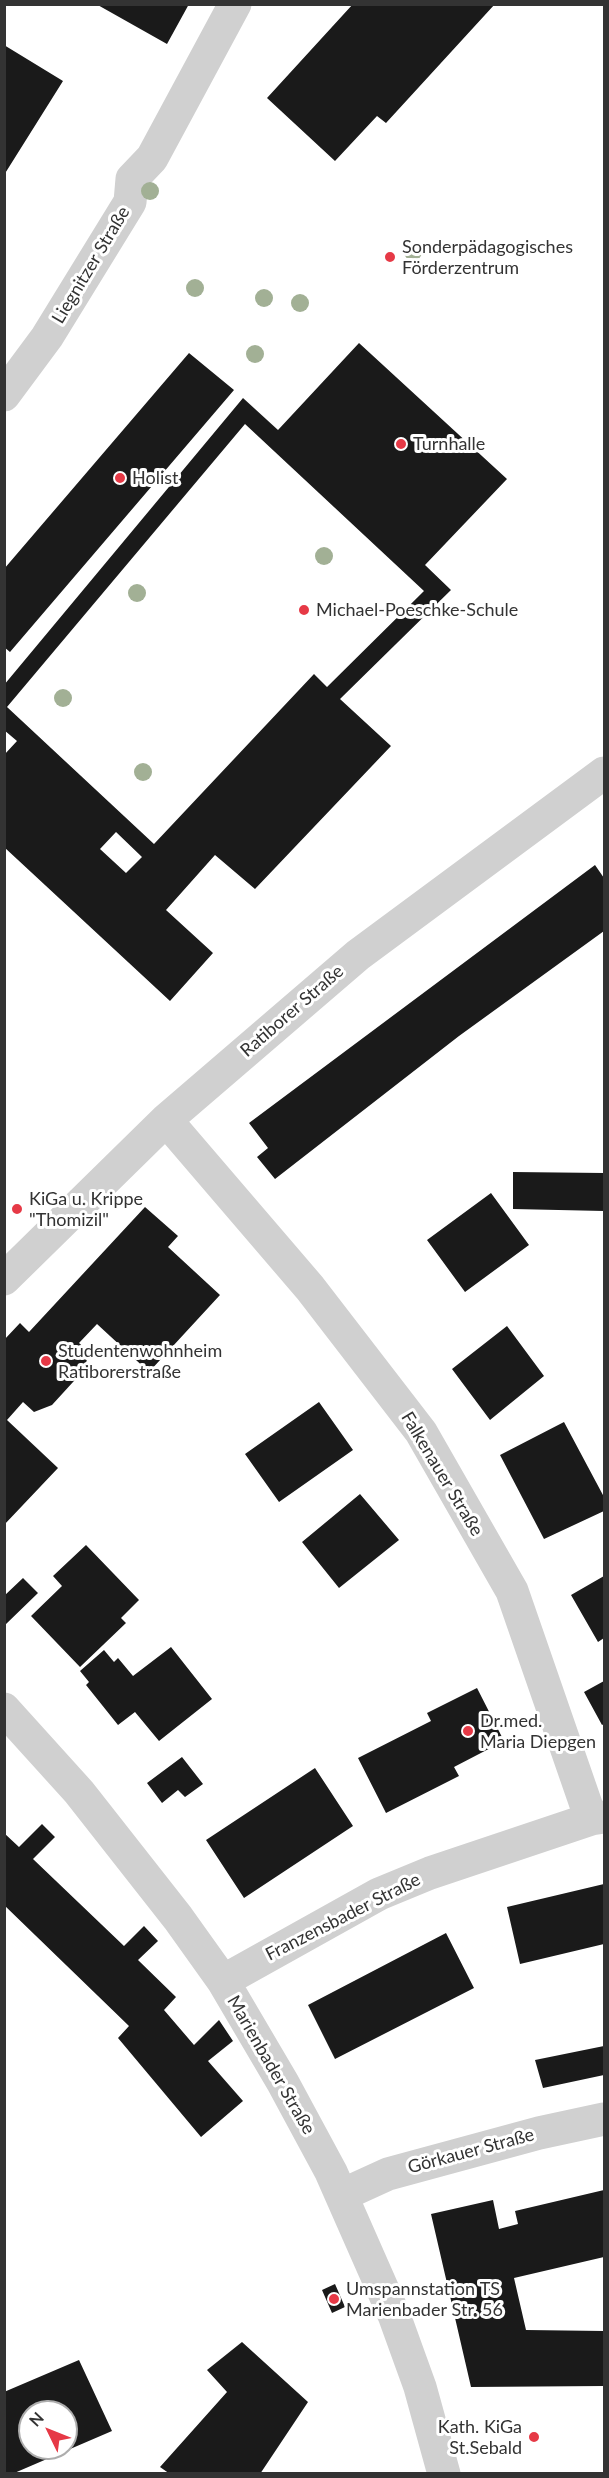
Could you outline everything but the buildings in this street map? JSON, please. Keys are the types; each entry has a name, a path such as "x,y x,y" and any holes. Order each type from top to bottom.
{"street":[{"name":"Liegnitzer Straße","path":"4,395 47,337 130,202 132,179 152,158 235,4"},
{"name":"Ratiborer Straße","path":"4,1279 166,1120 358,955 604,773"},
{"name":"Falkenauer Straße","path":"166,1120 310,1288 421,1432 512,1591 598,1818"},
{"name":"Marienbader Straße","path":"4,1709 79,1792 138,1864 223,1981 283,2083 342,2195 394,2315 420,2387 444,2474"},
{"name":"Franzensbader Straße","path":"223,1981 379,1894 430,1872 598,1818"},
{"name":"Görkauer Straße","path":"342,2195 388,2174 539,2133 604,2120"}],"place":[{"name":"Sonderpädagogisches Förderzentrum","path":"390,257"},
{"name":"Turnhalle","path":"401,444"},
{"name":"Holist","path":"120,478"},
{"name":"Michael-Poeschke-Schule","path":"304,610"},
{"name":"KiGa u. Krippe \"Thomizil\"","path":"17,1209"},
{"name":"Studentenwohnheim Ratiborerstraße","path":"46,1361"},
{"name":"Dr.med. Maria Diepgen","path":"468,1731"},
{"name":"Umspannstation TS Marienbader Str. 56","path":"334,2299"},
{"name":"Kath. KiGa St.Sebald","path":"534,2437"}]}
